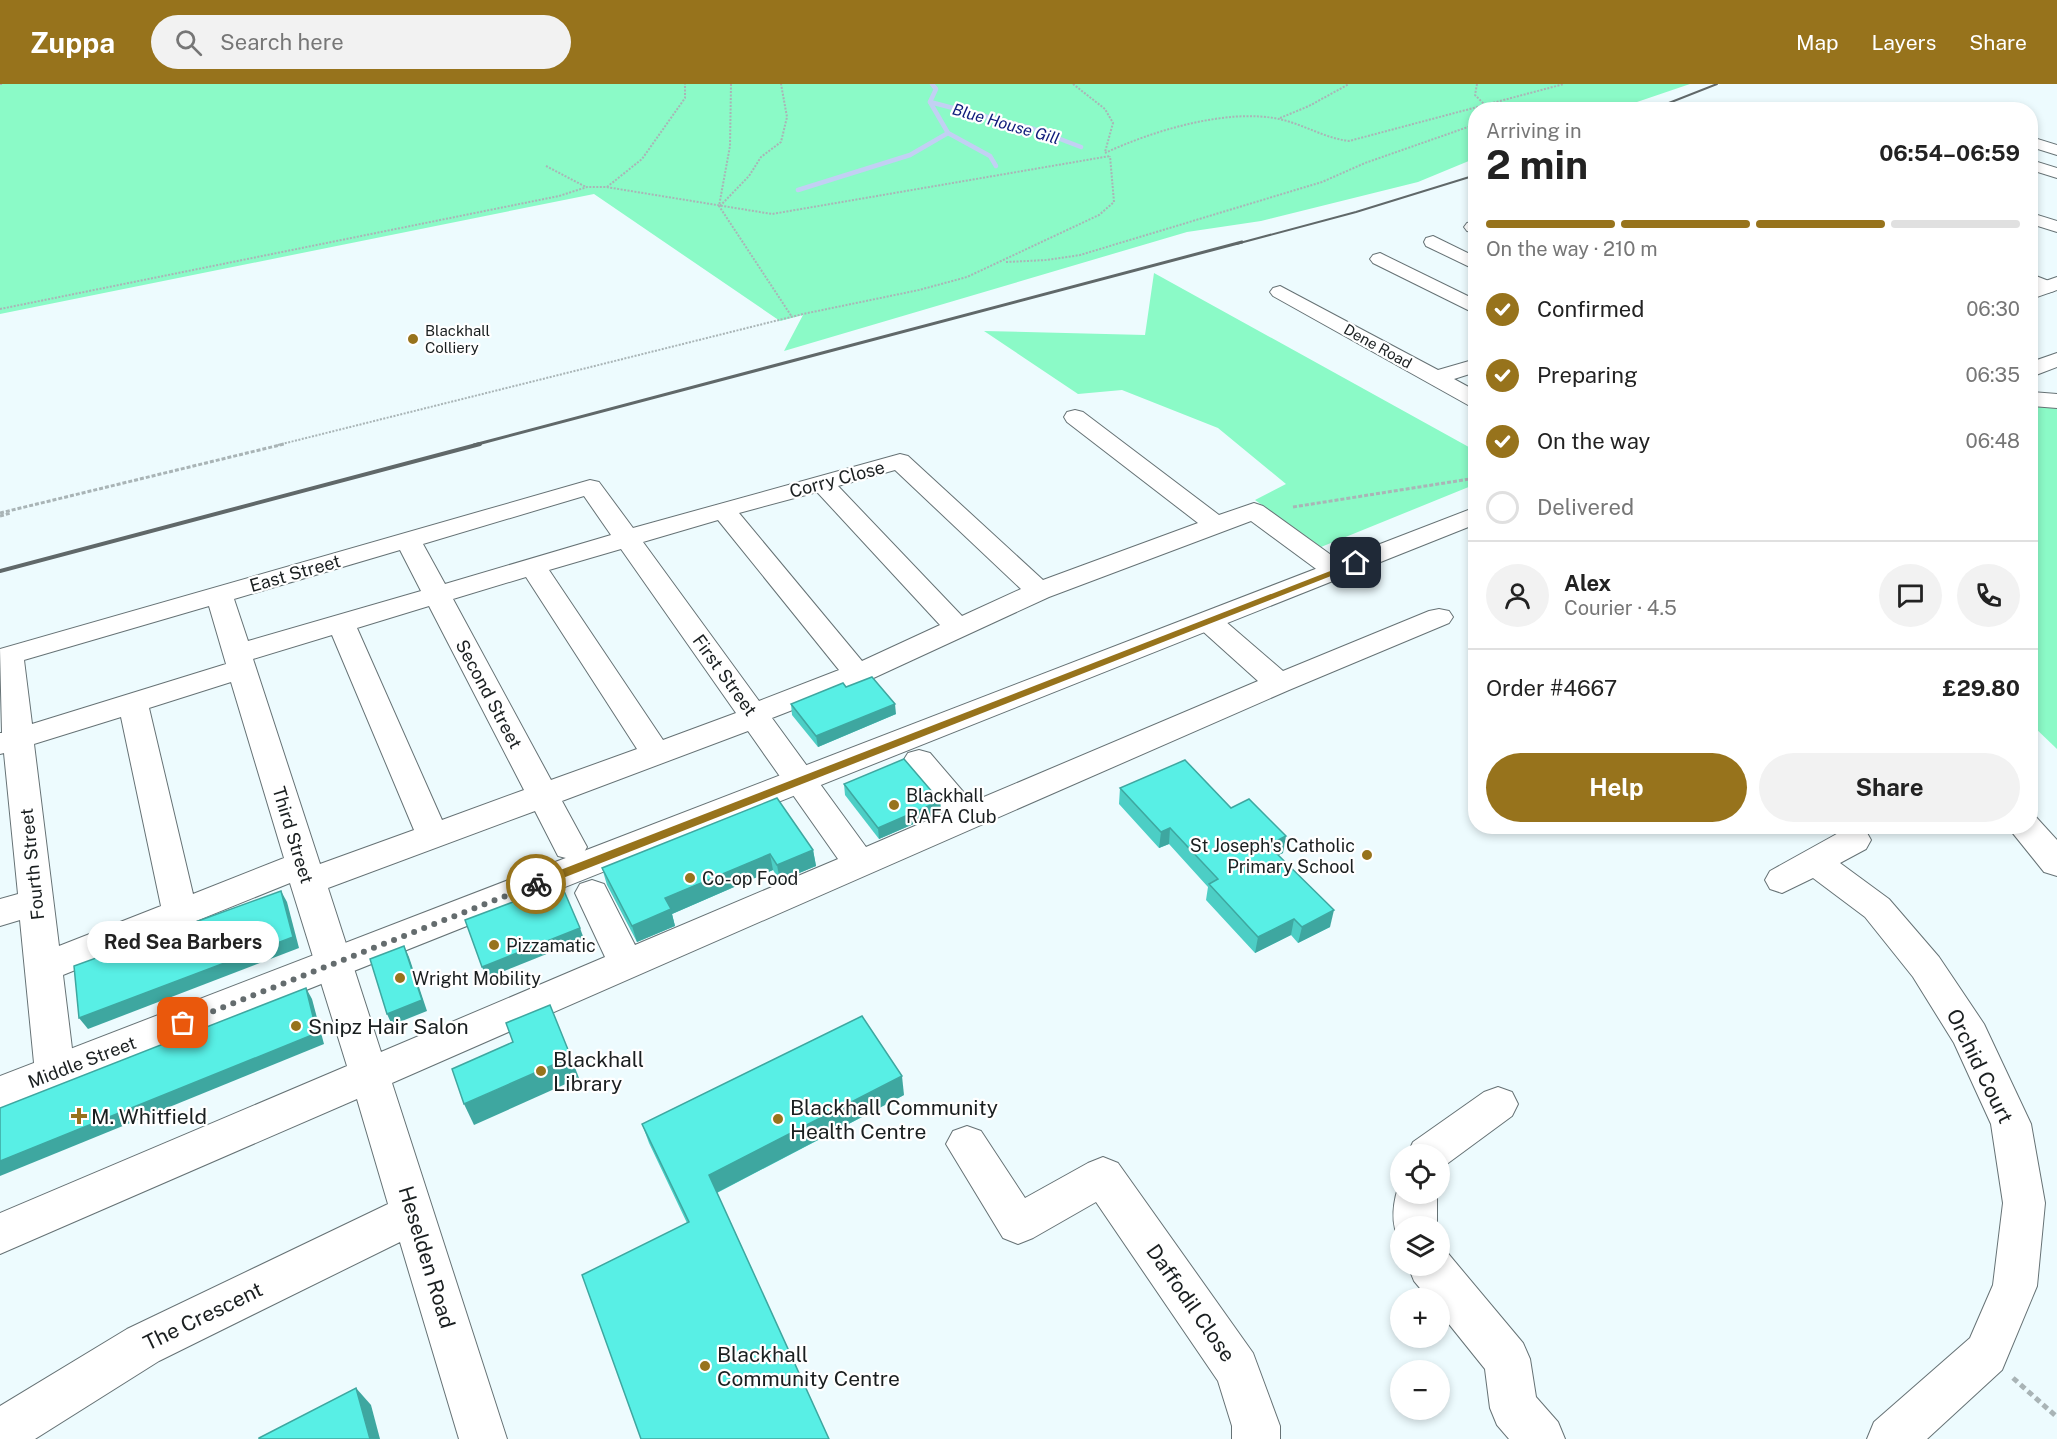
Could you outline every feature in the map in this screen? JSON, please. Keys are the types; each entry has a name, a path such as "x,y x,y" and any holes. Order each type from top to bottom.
{"main road":[{"name":"Middle Street","path":"0,1094 1468,518"},
{"path":"2031,834 2057,863"}],"street":[{"path":"2038,144 2057,150"},
{"path":"2038,167 2057,173"},
{"path":"2038,220 2057,227"},
{"path":"1433,243 1468,260"},
{"path":"1380,259 1468,304"},
{"name":"Dene Road","path":"1280,292 1468,396"},
{"path":"2038,367 2057,359"},
{"path":"1436,378 1468,368"},
{"path":"2038,400 2057,401"},
{"path":"1075,417 1216,525"},
{"name":"Corry Close","path":"9,741 133,702 341,623 723,510 900,461 1039,591"},
{"path":"822,483 958,628"},
{"name":"First Street","path":"590,487 860,864"},
{"name":"East Street","path":"4,657 590,487"},
{"path":"723,510 857,674"},
{"path":"43,967 180,914 433,836 656,754 857,674 1039,591 1254,511 1336,571"},
{"name":"Second Street","path":"408,540 570,847"},
{"path":"533,567 656,754"},
{"name":"Third Street","path":"219,595 332,964 369,1075"},
{"path":"0,1234 1279,683 1439,617"},
{"path":"1208,621 1279,683"},
{"path":"341,623 433,836"},
{"name":"Fourth Street","path":"4,657 9,741 36,901 55,1073"},
{"path":"133,702 180,914"},
{"path":"919,761 967,818"},
{"name":"Orchid Court","path":"1854,840 1798,871 1877,908 1926,967 1970,1035 2011,1124 2024,1203 2015,1287 1986,1354"},
{"path":"592,893 626,964"},
{"path":"0,914 36,901"},
{"name":"Heselden Road","path":"369,1075 483,1439"},
{"path":"1443,1144 1498,1104"},
{"name":"Daffodil Close","path":"966,1144 1018,1224 1103,1176 1237,1369 1256,1426 1256,1439"},
{"name":"The Crescent","path":"0,1433 144,1345 414,1213"},
{"path":"1438,1276 1507,1359 1515,1408 1541,1439"},
{"path":"1891,1439 1986,1354"}],"path":[{"path":"606,187 642,159 685,98 685,84"},
{"path":"731,84 733,133 719,206 792,317"},
{"path":"719,206 749,176 761,157 781,142 787,117 781,84"},
{"path":"1073,84 1105,109 1113,123 1105,153"},
{"path":"1280,119 1349,84"},
{"path":"1477,84 1475,95 1483,102"},
{"path":"1493,102 1564,84"},
{"path":"1105,153 1127,141 1239,116 1280,119 1325,138 1349,141 1468,109"},
{"path":"1003,262 1047,260 1080,255 1322,182 1468,127"},
{"path":"1105,153 1110,156"},
{"path":"0,309 547,198 587,187 606,187 772,214 1110,156"},
{"path":"0,514 792,317 920,290 968,277 1100,215 1114,202 1110,156"},
{"path":"546,166 572,182 587,187"},
{"path":"1260,515 1468,479"},
{"path":"1986,1354 2057,1417"}],"green space":[{"path":"0,84 1690,84 1637,102 1468,102 1468,161 1418,182 1261,221 1187,232 784,351 803,315 780,321 594,194 0,314"},
{"path":"1154,273 1468,447 1468,487 1321,547 1255,500 1286,484 1218,428 1122,390 1078,394 984,331 1145,335"},
{"path":"2057,402 2057,749 2038,731 2038,407"}],"building":[{"path":"872,677 895,704 816,736 791,704 843,683 846,687"},
{"name":"Blackhall RAFA Club","path":"904,759 940,801 878,828 844,784"},
{"path":"1185,760 1231,808 1249,799 1286,836 1268,845 1334,910 1302,927 1294,919 1258,937 1209,884 1218,879 1170,828 1161,832 1120,788"},
{"name":"Co-op Food","path":"777,798 813,850 777,865 770,854 665,898 671,909 632,926 602,868"},
{"path":"561,884 580,928 482,967 465,920"},
{"path":"281,891 293,937 79,1018 74,966"},
{"path":"404,946 422,1000 387,1014 370,959"},
{"path":"306,988 317,1033 0,1161 0,1108"},
{"path":"550,1005 571,1057 464,1104 452,1069 513,1042 506,1023"},
{"path":"862,1016 902,1076 709,1175 829,1439 641,1439 582,1275 689,1222 642,1124"},
{"path":"356,1388 370,1439 259,1439 259,1438"}],"waterway":[{"name":"Blue House Gill","path":"930,102 936,89 932,84"},
{"name":"Blue House Gill","path":"930,102 1034,129 1081,147"},
{"name":"Blue House Gill","path":"930,102 948,133"},
{"name":"Blue House Gill","path":"798,190 910,155 948,133"},
{"name":"Blue House Gill","path":"948,133 990,156 996,166"}],"railway":[{"path":"1671,102 1717,84"},
{"path":"1236,244 1356,212 1468,177"},
{"path":"474,445 1242,242"},
{"path":"0,571 480,444"}],"way so far":[{"path":"183,1023 536,884"}],"place":[{"name":"Blackhall Colliery","path":"413,339"},
{"name":"Blackhall RAFA Club","path":"894,805"},
{"name":"St Joseph's Catholic Primary School","path":"1367,855"},
{"name":"Co-op Food","path":"690,878"},
{"name":"Pizzamatic","path":"494,945"},
{"name":"Wright Mobility","path":"400,978"},
{"name":"Red Sea Barbers","path":"183,1023"},
{"name":"Snipz Hair Salon","path":"296,1026"},
{"name":"Blackhall Library","path":"541,1071"},
{"name":"M. Whitfield","path":"79,1116"},
{"name":"Blackhall Community Health Centre","path":"778,1119"},
{"name":"Blackhall Community Centre","path":"705,1366"}],"route":[{"path":"536,884 1356,563"}]}
